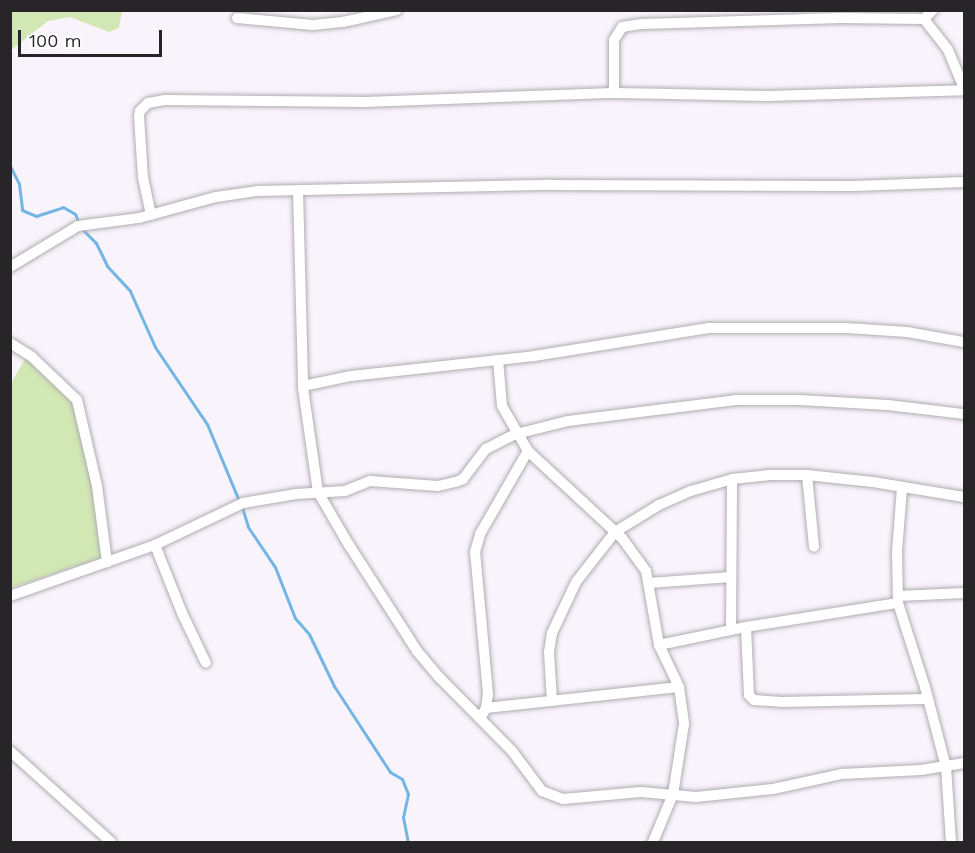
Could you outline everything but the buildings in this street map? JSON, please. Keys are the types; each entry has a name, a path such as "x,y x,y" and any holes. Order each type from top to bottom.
{"street":[{"path":"237,18 314,25 344,22 397,10"},
{"path":"614,93 614,40 622,27 642,24 841,14 924,19 933,10"},
{"path":"151,215 143,178 139,116 140,111 148,103 171,100 365,102 614,93 767,96 964,89 948,50 924,19"},
{"path":"10,267 81,226 151,215 216,197 256,191 551,185 855,186 964,182"},
{"path":"298,191 303,386 306,424 318,492 417,651 439,677 484,713 542,791 563,799 641,792 696,797 773,789 842,774 946,767 964,763"},
{"path":"303,386 351,376 498,360 709,328 846,328 907,332 964,342"},
{"path":"10,343 32,357 77,400 97,486 107,562"},
{"path":"498,360 502,406 516,434 528,451 615,532 638,559 649,583 650,604 659,645 679,687 684,724 673,794 653,843"},
{"path":"10,596 155,545 239,504 318,492 345,491 370,482 438,486 456,482 463,479 486,449 516,434 568,421 736,400 798,400 888,405 964,414"},
{"path":"484,713 489,694 475,552 480,534 528,451"},
{"path":"552,701 549,652 552,633 576,582 615,532 659,505 691,491 732,479 768,475 807,475 964,497"},
{"path":"807,475 814,547"},
{"path":"731,630 732,479"},
{"path":"902,488 897,551 898,599 946,767 951,843"},
{"path":"155,545 182,613 206,663"},
{"path":"649,583 731,577"},
{"path":"659,645 898,599 964,593"},
{"path":"746,627 749,695 754,700 781,702 927,699"},
{"path":"484,713 552,701 679,687"},
{"path":"10,751 111,843"}],"green space":[{"path":"11,10 122,11 119,28 109,32 70,17 48,21 11,50"},
{"path":"27,356 73,397 88,451 101,558 11,588 11,383"}],"waterway":[{"path":"10,166 19,184 22,210 36,216 63,207 75,214 79,223"},
{"path":"82,229 96,243 107,266 130,291 155,347 207,424 239,501"},
{"path":"242,507 248,527 275,567 295,618 309,634 334,686 390,772 402,779 408,794 403,817 408,842"}]}
